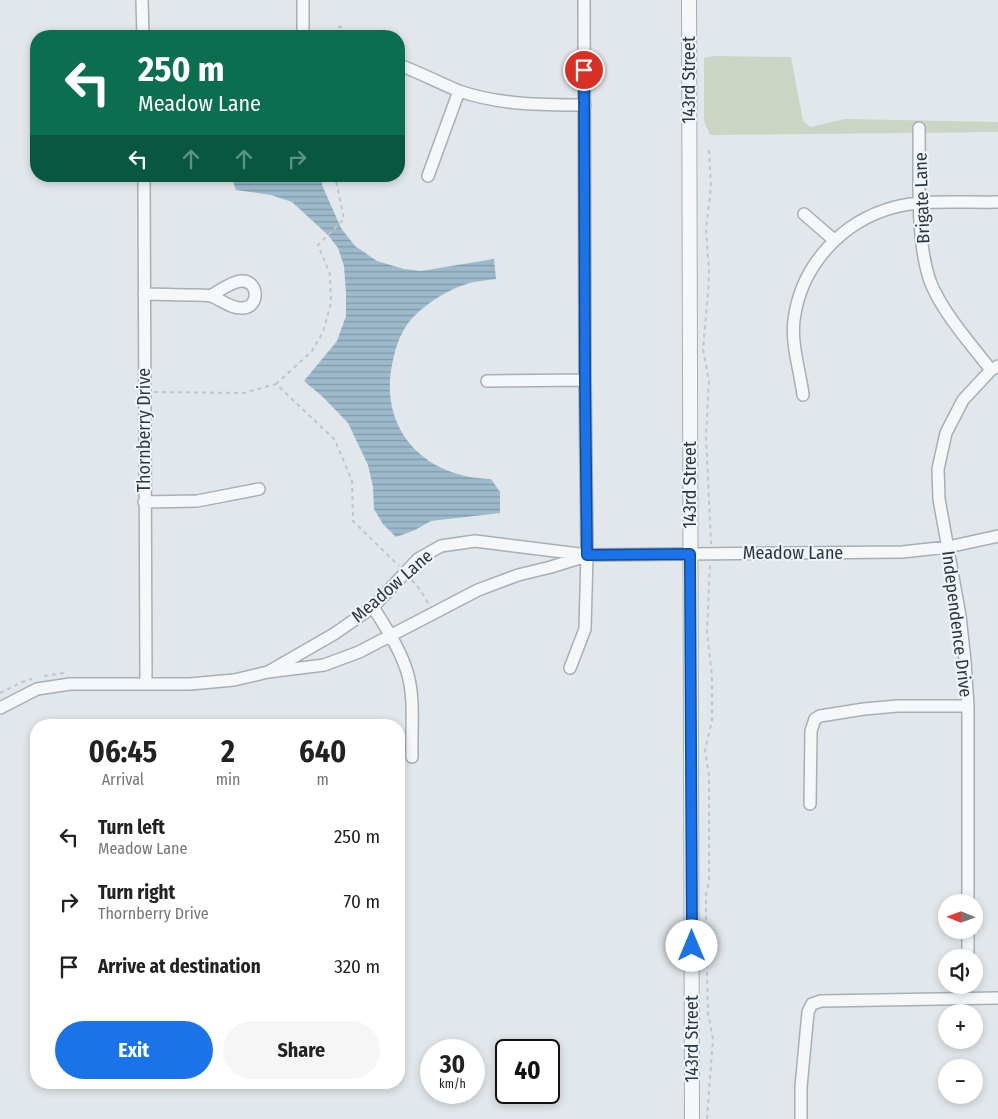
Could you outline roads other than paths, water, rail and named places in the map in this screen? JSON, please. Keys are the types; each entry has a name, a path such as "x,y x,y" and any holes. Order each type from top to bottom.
{"street":[{"path":"142,0 143,30"},
{"path":"303,0 303,30"},
{"path":"570,668 585,629 587,555 584,0"},
{"name":"143rd Street","path":"689,0 692,1119"},
{"path":"405,68 459,90 499,102 535,105 585,105"},
{"path":"428,176 459,90"},
{"name":"Brigate Lane","path":"920,128 920,229 930,281 942,304 994,368"},
{"name":"Thornberry Drive","path":"144,182 146,683"},
{"path":"803,395 794,350 794,320 801,290 814,263 834,240 852,225 896,206 998,202"},
{"path":"804,214 834,240"},
{"path":"144,294 210,296"},
{"name":"Independence Drive","path":"968,894 968,706 962,634 939,499 938,469 946,433 964,400 994,368"},
{"path":"486,381 585,380"},
{"path":"144,502 197,501 259,489"},
{"name":"Meadow Lane","path":"268,672 334,634 372,606 418,559 441,546 474,541 587,555 902,552 948,547 998,536"},
{"name":"Meadow Lane","path":"0,708 37,689 70,684 190,684 234,680 268,672 324,665 360,652 486,587 518,575 587,555"},
{"path":"372,606 403,659 408,677 411,699 412,757"},
{"path":"810,804 811,731 815,719 820,716 897,706 968,706"},
{"path":"801,1119 801,1087 808,1012 812,1004 821,1001 968,993 998,998"}],"water":[{"path":"233,182 322,182 341,228 355,246 377,261 404,269 421,271 494,259 496,279 470,283 453,289 429,304 409,322 396,348 390,389 393,411 400,430 412,446 428,460 446,470 468,477 491,479 500,492 500,513 431,521 415,530 396,537 383,524 374,509 373,487 368,465 348,423 323,397 304,381 337,341 346,316 344,266 338,248 328,235 292,202 271,195 236,190"}]}
